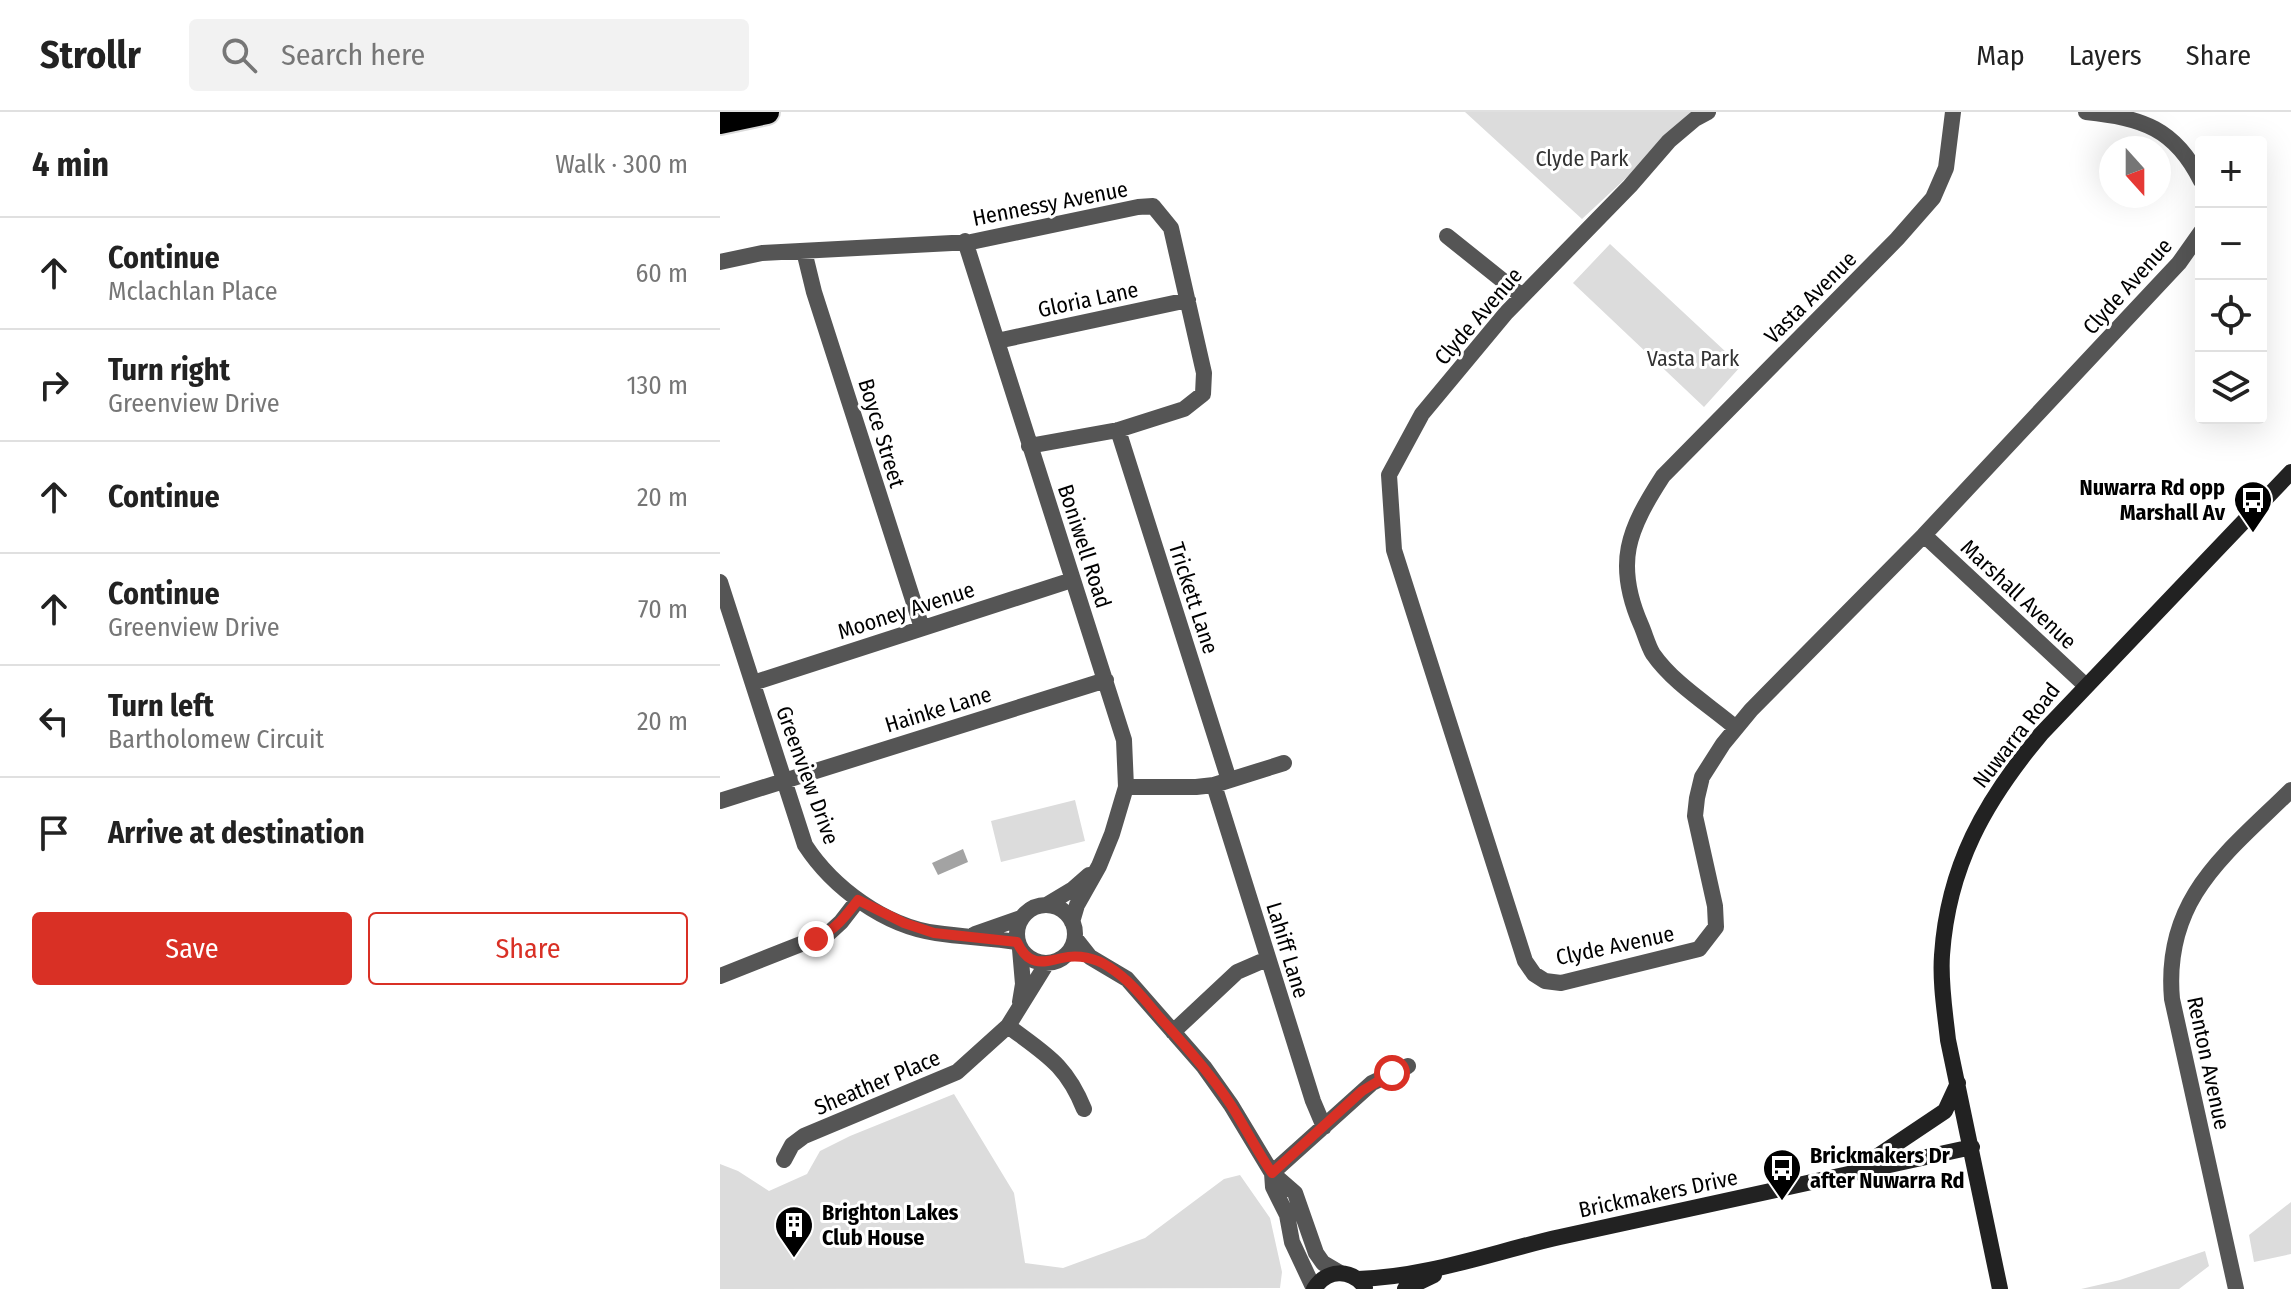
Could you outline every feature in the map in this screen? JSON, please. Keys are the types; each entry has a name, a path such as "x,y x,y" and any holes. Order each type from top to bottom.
{"highway":[{"path":"720,122 767,112"}],"main road":[{"name":"Nuwarra Road","path":"1999,1289 1948,1040 1942,958 1947,912 1960,866 1977,823 2041,734 2291,472"},
{"path":"1852,1173 1945,1111 1958,1083"},
{"name":"Brickmakers Drive","path":"1362,1284 1450,1267 1535,1243 1972,1147"},
{"name":"Brickmakers Drive","path":"1405,1289 1450,1267"},
{"path":"1314,1289 1324,1277 1340,1273 1362,1284"}],"street":[{"name":"Clyde Avenue","path":"1708,112 1669,141 1630,186 1522,296 1422,414 1389,475 1394,550 1525,961 1534,974 1545,981 1561,983 1699,949 1716,927 1715,906 1695,816 1697,798 1702,777 1736,728 1924,535 2179,263 2195,240"},
{"name":"Vasta Avenue","path":"1736,728 1672,674 1653,653 1631,601 1627,570 1626,554 1639,514 1663,476 1897,239 1933,198 1946,168 1953,112"},
{"path":"2086,112 2137,120 2162,131 2179,145 2195,171"},
{"name":"Hennessy Avenue","path":"720,262 762,253 965,241 1153,206 1171,228 1204,373 1203,394 1184,409 1118,430 1029,446"},
{"path":"1447,236 1522,296"},
{"name":"Boniwell Road","path":"965,241 1124,740 1126,787 1099,866 1077,905 1074,930"},
{"name":"Boyce Street","path":"804,251 819,307 922,628"},
{"name":"Gloria Lane","path":"997,341 1188,300"},
{"name":"Trickett Lane","path":"1118,430 1222,782"},
{"name":"Marshall Avenue","path":"1924,535 2085,685"},
{"name":"Mooney Avenue","path":"753,683 1072,580"},
{"name":"Greenview Drive","path":"720,582 724,610 753,683 805,845 823,871 858,900 919,928 934,933 1019,945"},
{"name":"Hainke Lane","path":"720,801 1106,680"},
{"path":"1126,787 1196,787 1284,763"},
{"name":"Lahiff Lane","path":"1222,782 1267,959 1324,1127"},
{"name":"Renton Avenue","path":"2236,1289 2172,999 2173,952 2184,912 2201,882 2291,790"},
{"name":"Boniwell Road","path":"1048,904 1073,889 1099,866"},
{"path":"720,976 829,933 858,900"},
{"path":"1090,957 1032,960 1019,945 1016,933 1021,918 1032,908 1048,904 1063,910 1090,957 1127,979 1204,1067 1272,1173 1295,1193 1316,1253 1323,1263 1340,1273"},
{"name":"Greenview Drive","path":"970,936 1021,918"},
{"path":"1055,960 1072,945 1074,930"},
{"name":"Sheather Place","path":"1019,945 1023,984 1019,1007"},
{"path":"1173,1032 1237,972 1267,959"},
{"name":"Sheather Place","path":"784,1160 792,1145 804,1136 957,1072 1008,1026 1055,960"},
{"path":"1008,1026 1061,1066 1074,1084 1084,1109"},
{"path":"1272,1173 1372,1083 1408,1066"},
{"path":"1272,1173 1273,1187 1287,1215 1295,1250 1314,1289"}],"green space":[{"name":"Clyde Park","path":"1465,112 1697,112 1582,219"},
{"name":"Vasta Park","path":"1610,244 1741,366 1704,407 1573,283"},
{"path":"1075,800 1085,841 1001,862 991,821"},
{"path":"954,1094 1014,1193 1025,1263 1063,1268 1145,1238 1224,1179 1240,1175 1270,1218 1282,1272 1280,1288 720,1289 720,1164 738,1171 769,1191 807,1174 820,1151"},
{"path":"2291,1202 2291,1254 2254,1262 2249,1235"},
{"path":"2205,1251 2209,1266 2179,1289 2081,1289 2120,1280"}],"shaded area":[{"path":"963,849 968,862 938,875 932,863"}],"place":[{"name":"Nuwarra Rd opp Marshall Av","path":"2253,534"},
{"name":"Brickmakers Dr after Nuwarra Rd","path":"1782,1202"},
{"name":"Brighton Lakes Club House","path":"794,1259"}],"route":[{"path":"816,939 841,922 858,900 904,923 934,933 1017,942 1025,955 1039,962 1090,957 1107,965 1127,979 1204,1067 1272,1173 1362,1091 1392,1073"}]}
